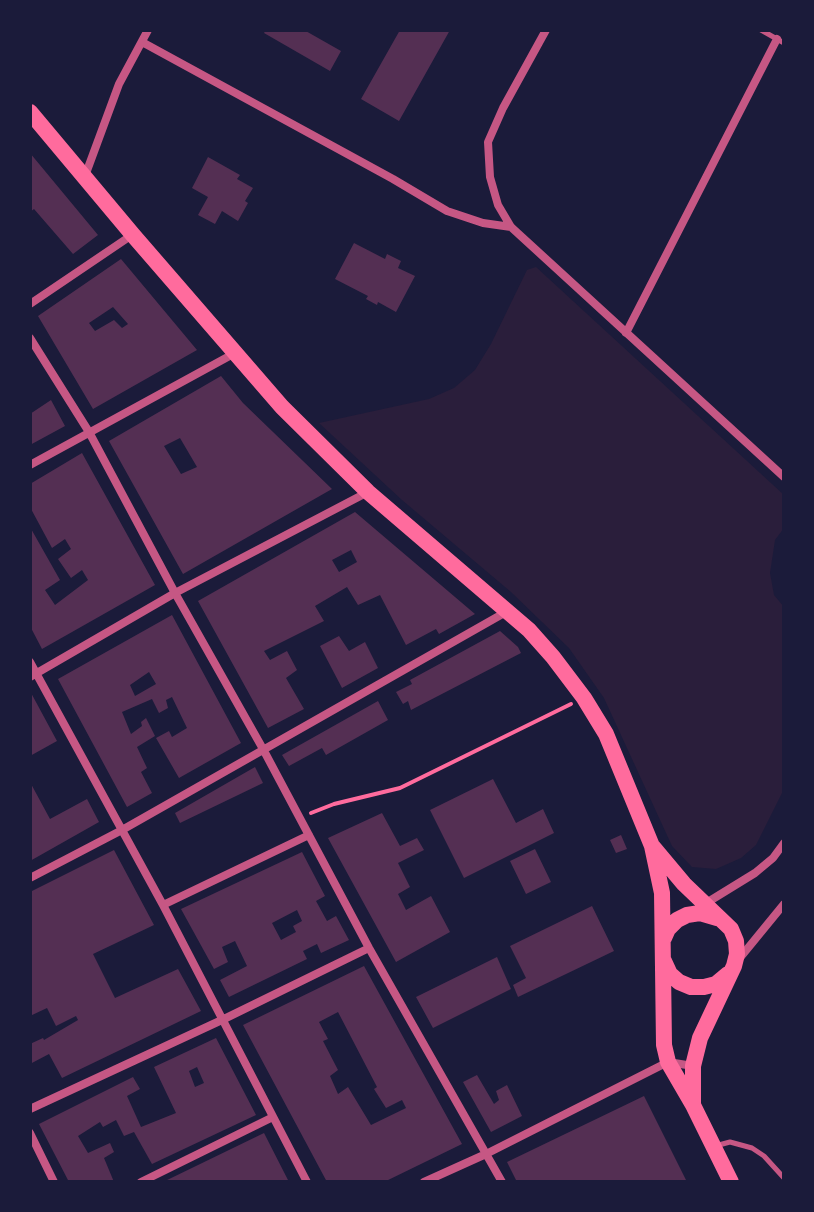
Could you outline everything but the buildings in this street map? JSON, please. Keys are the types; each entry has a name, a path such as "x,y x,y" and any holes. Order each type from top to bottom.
{"main road":[{"path":"30,112 282,407 368,492 537,639 584,698 606,734 652,846 662,893 664,1045 668,1062 731,1182"},
{"path":"652,846 704,905 731,929 736,941 734,966 700,1038 693,1066 693,1105"},
{"path":"722,920 700,913 677,920 668,929 663,946 664,963 670,974 691,987 716,984 734,966"}],"street":[{"path":"84,177 119,84 148,30"},
{"path":"546,30 488,142 490,177 498,205 511,227 784,477"},
{"path":"626,333 780,41"},
{"path":"142,42 447,211 483,223 511,227"},
{"path":"30,304 133,235"},
{"path":"30,338 89,432 369,948 502,1182"},
{"path":"30,465 235,353"},
{"path":"33,675 175,593 368,492"},
{"path":"30,878 122,830 507,612"},
{"path":"30,662 33,675 163,905 307,1182"},
{"path":"163,905 309,835"},
{"path":"687,915 755,873 773,858 784,843"},
{"path":"734,966 784,904"},
{"path":"30,1109 369,948"},
{"path":"424,1182 668,1062 693,1066"},
{"path":"141,1182 273,1117"},
{"path":"30,1133 54,1182"}],"lane":[{"path":"761,30 780,41"},
{"path":"713,1146 730,1142 752,1148 784,1178"}],"path":[{"path":"300,818 334,804 400,788 584,698"}],"shaded area":[{"path":"536,267 784,495 784,528 775,540 770,573 774,595 784,607 784,789 756,845 741,858 716,869 692,867 672,846 604,698 569,648 511,592 402,500 319,423 429,399 454,388 475,370 527,270"}]}
